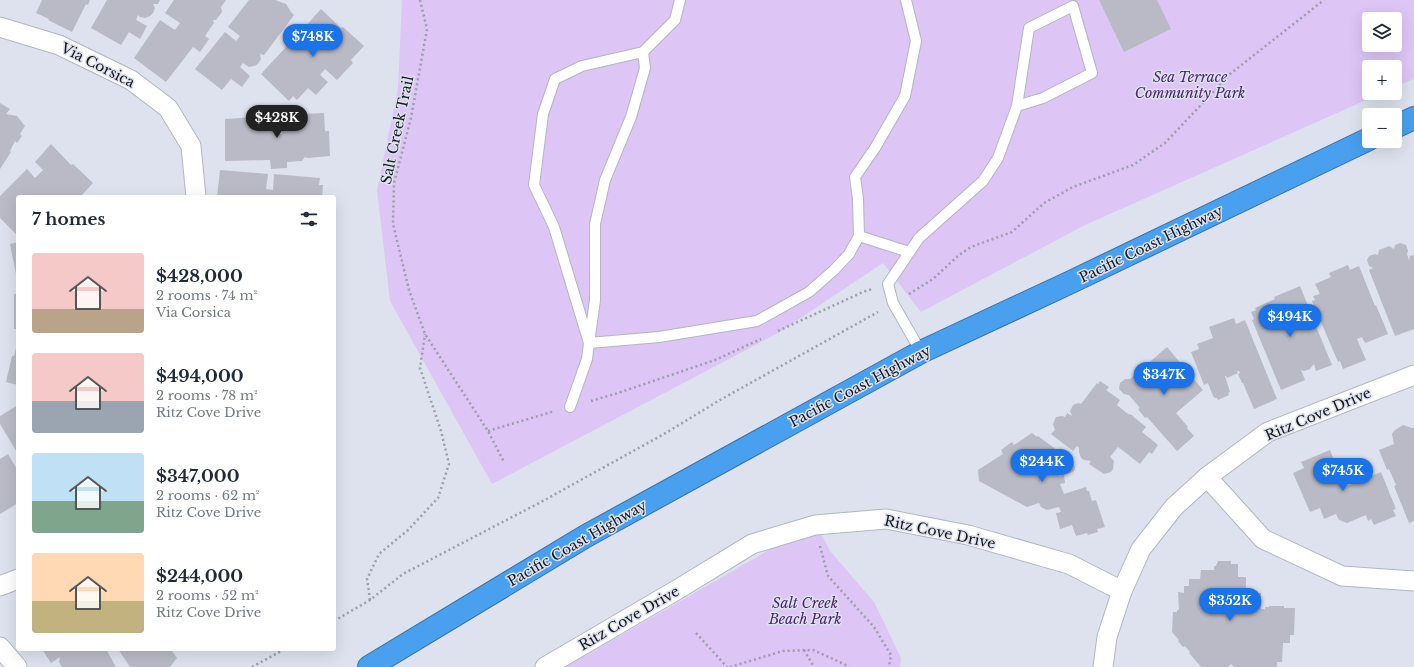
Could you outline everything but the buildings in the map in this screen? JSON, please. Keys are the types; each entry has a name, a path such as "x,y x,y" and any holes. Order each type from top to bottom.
{"highway":[{"path":"1402,124 1414,118"},
{"name":"Pacific Coast Highway","path":"369,667 586,536 921,352 1362,142"}],"street":[{"name":"Via Corsica","path":"0,27 59,45 131,80 168,108 191,146 196,195"},
{"name":"Ritz Cove Drive","path":"1103,667 1106,637 1122,591 1141,549 1174,507 1207,477 1268,432 1414,375"},
{"path":"1207,477 1263,539 1342,576 1414,581"},
{"name":"Ritz Cove Drive","path":"545,667 752,544 815,525 886,519 968,535 1069,564 1122,591"},
{"path":"0,586 16,580"},
{"path":"0,647 16,667"}],"lane":[{"path":"589,342 554,227 534,185 543,114 555,79 582,66 643,52 675,20 680,0"},
{"path":"589,342 659,337 757,321 809,292 834,270 849,254 859,236 858,199 855,177 905,96 916,41 906,0"},
{"path":"921,352 893,303 888,284 919,238 983,181 998,158 1017,106 1029,28 1074,6 1092,73 1043,98 1017,106"},
{"path":"570,407 587,359 595,300 595,224 605,180 631,117 645,68 643,52"},
{"path":"859,236 909,252"}],"path":[{"name":"Salt Creek Trail","path":"420,0 427,29 411,118 394,183 393,224 409,290 425,334 488,430 504,462"},
{"path":"336,620 370,600 403,574 541,502 664,434 720,400 893,303 933,279 959,255 971,248 1012,232 1044,203 1073,187 1133,165 1166,143 1230,74 1324,0"},
{"path":"771,334 863,292 888,284"},
{"name":"Salt Creek Trail","path":"370,600 367,579 379,554 408,530 438,498 449,464 441,431 420,368 425,334"},
{"path":"488,430 618,393 715,360 764,337"},
{"path":"815,525 828,576 874,627 891,655 889,667"},
{"path":"696,633 728,667 783,651 804,650 813,650 849,667"},
{"path":"804,650 814,667"},
{"path":"252,667 281,651"}],"green space":[{"name":"Sea Terrace Community Park","path":"402,0 1414,0 1414,79 1402,84 1402,60 1362,60 1362,100 1366,100 1085,225 921,312 883,263 778,333 492,484 390,301 377,190 398,89"},
{"name":"Salt Creek Beach Park","path":"816,523 830,551 874,602 901,658 900,667 566,667"}]}
